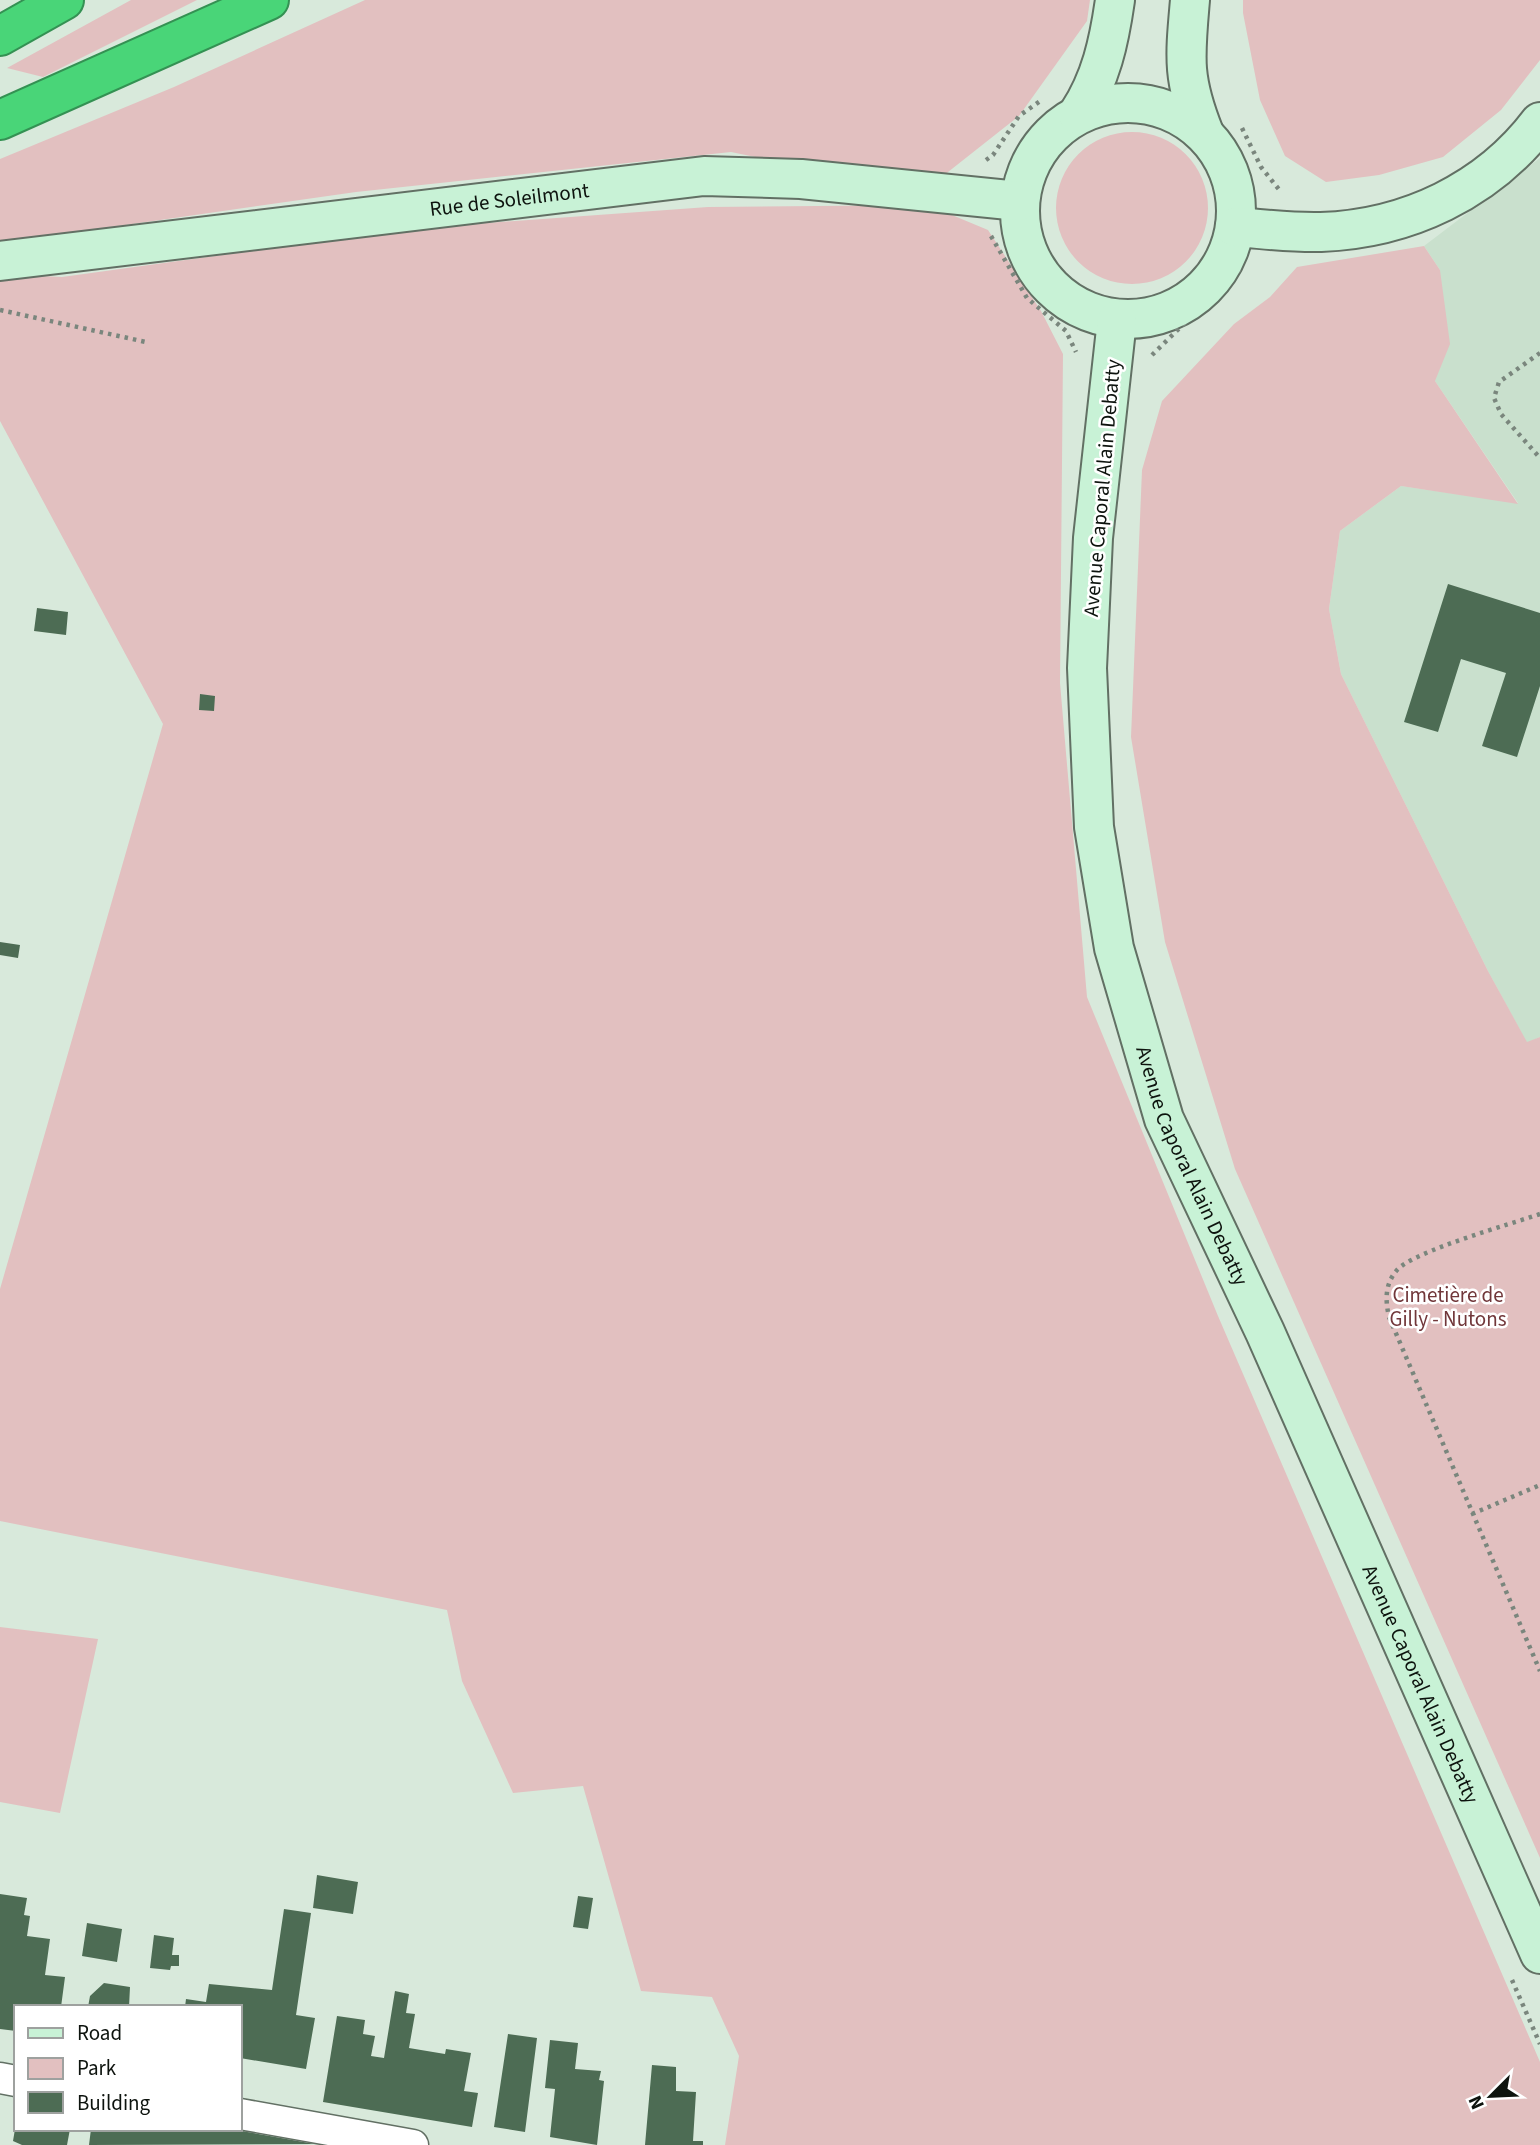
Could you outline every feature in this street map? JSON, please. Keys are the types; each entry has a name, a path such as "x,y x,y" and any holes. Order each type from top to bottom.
{"highway":[{"path":"0,36 64,0"},
{"path":"0,120 269,0"}],"main road":[{"path":"1115,0 1102,66 1093,91 1064,104 1056,130 1037,150 1025,174 1019,201 1024,243 1044,281 1077,307 1117,320 1151,318 1181,306 1207,286 1226,259 1243,243 1404,218 1474,187 1524,144 1540,122"},
{"path":"1190,0 1185,73 1191,102 1221,127 1224,161 1235,193 1243,243"},
{"path":"1064,104 1132,104 1166,109 1221,127"},
{"name":"Rue de Soleilmont","path":"0,261 704,176 802,179 947,191 1019,201"},
{"name":"Avenue Caporal Alain Debatty","path":"1117,320 1093,538 1087,668 1094,827 1114,948 1164,1119 1270,1344 1540,1954"}],"street":[{"path":"242,2114 413,2145"}],"path":[{"path":"947,191 949,169 978,166 993,155 1019,116 1064,104"},
{"path":"1221,127 1261,167 1288,201"},
{"path":"988,230 1027,298 1066,331 1080,362 1084,389 1136,391 1136,374 1243,243"},
{"path":"0,310 146,342"},
{"path":"1540,353 1499,382 1494,398 1501,414 1540,458"},
{"path":"1540,1214 1409,1260 1399,1268 1387,1289 1389,1317 1540,1671"},
{"path":"1472,1514 1540,1485"}],"shaded area":[{"path":"1540,158 1540,1037 1527,1043 1488,971 1341,674 1329,609 1340,531 1401,486 1518,503 1435,381 1440,270 1424,246"}],"green space":[{"path":"131,0 197,0 43,77 7,68"},
{"path":"365,0 1090,0 1087,21 1019,116 924,191 731,152 356,192 0,243 0,159 174,87"},
{"path":"1243,0 1540,0 1540,60 1501,110 1443,157 1379,175 1326,182 1285,156 1260,100 1243,13"},
{"path":"1132,132 1161,137 1186,154 1203,179 1208,208 1203,237 1186,262 1161,279 1132,284 1103,279 1078,262 1061,237 1056,208 1061,179 1078,154 1103,137"},
{"path":"928,205 988,230 1041,311 1063,354 1060,683 1087,997 1218,1316 1540,2062 1540,2145 725,2145 739,2056 712,1997 641,1991 583,1786 513,1793 462,1681 447,1610 0,1521 0,1289 163,724 0,421 0,274 62,277 418,228 708,207"},
{"name":"Cimetière de Gilly - Nutons","path":"1424,246 1440,270 1450,344 1435,381 1518,504 1401,486 1340,531 1329,609 1341,674 1488,971 1527,1042 1540,1037 1540,1858 1235,1169 1165,942 1131,737 1142,470 1162,401 1234,324 1270,297 1297,267"},
{"path":"0,1627 98,1639 60,1813 0,1802"}],"building":[{"path":"1448,584 1540,613 1540,686 1517,757 1482,746 1506,673 1461,659 1438,732 1404,722"},
{"path":"37,608 68,612 66,635 34,631"},
{"path":"200,694 215,696 214,711 199,710"},
{"path":"0,942 20,945 18,958 0,955"},
{"path":"317,1875 358,1882 353,1914 313,1908"},
{"path":"0,1894 27,1898 24,1915 30,1916 27,1936 50,1939 45,1975 65,1977 61,2005 14,2005 14,2031 0,2029"},
{"path":"578,1896 593,1898 588,1929 573,1927"},
{"path":"284,1909 311,1913 296,2015 315,2018 306,2069 242,2058 242,2005 185,2005 186,1999 206,2002 209,1984 272,1990"},
{"path":"87,1923 122,1929 117,1962 82,1956"},
{"path":"154,1935 174,1938 172,1955 179,1955 179,1966 171,1966 170,1970 150,1968"},
{"path":"104,1983 130,1987 129,2005 88,2005 90,1996"},
{"path":"395,1991 409,1994 406,2013 415,2014 409,2048 445,2054 446,2049 471,2053 464,2091 478,2093 472,2127 323,2102 337,2016 365,2020 363,2034 375,2036 371,2056 384,2058"},
{"path":"508,2034 537,2038 525,2132 494,2127"},
{"path":"550,2040 578,2043 575,2069 601,2071 599,2080 604,2081 597,2145 550,2137 555,2089 545,2088"},
{"path":"652,2065 676,2067 676,2091 696,2092 693,2141 703,2141 703,2145 645,2145"},
{"path":"15,2131 70,2131 67,2145 22,2145 13,2141"},
{"path":"91,2131 241,2131 315,2144 89,2145"}]}
